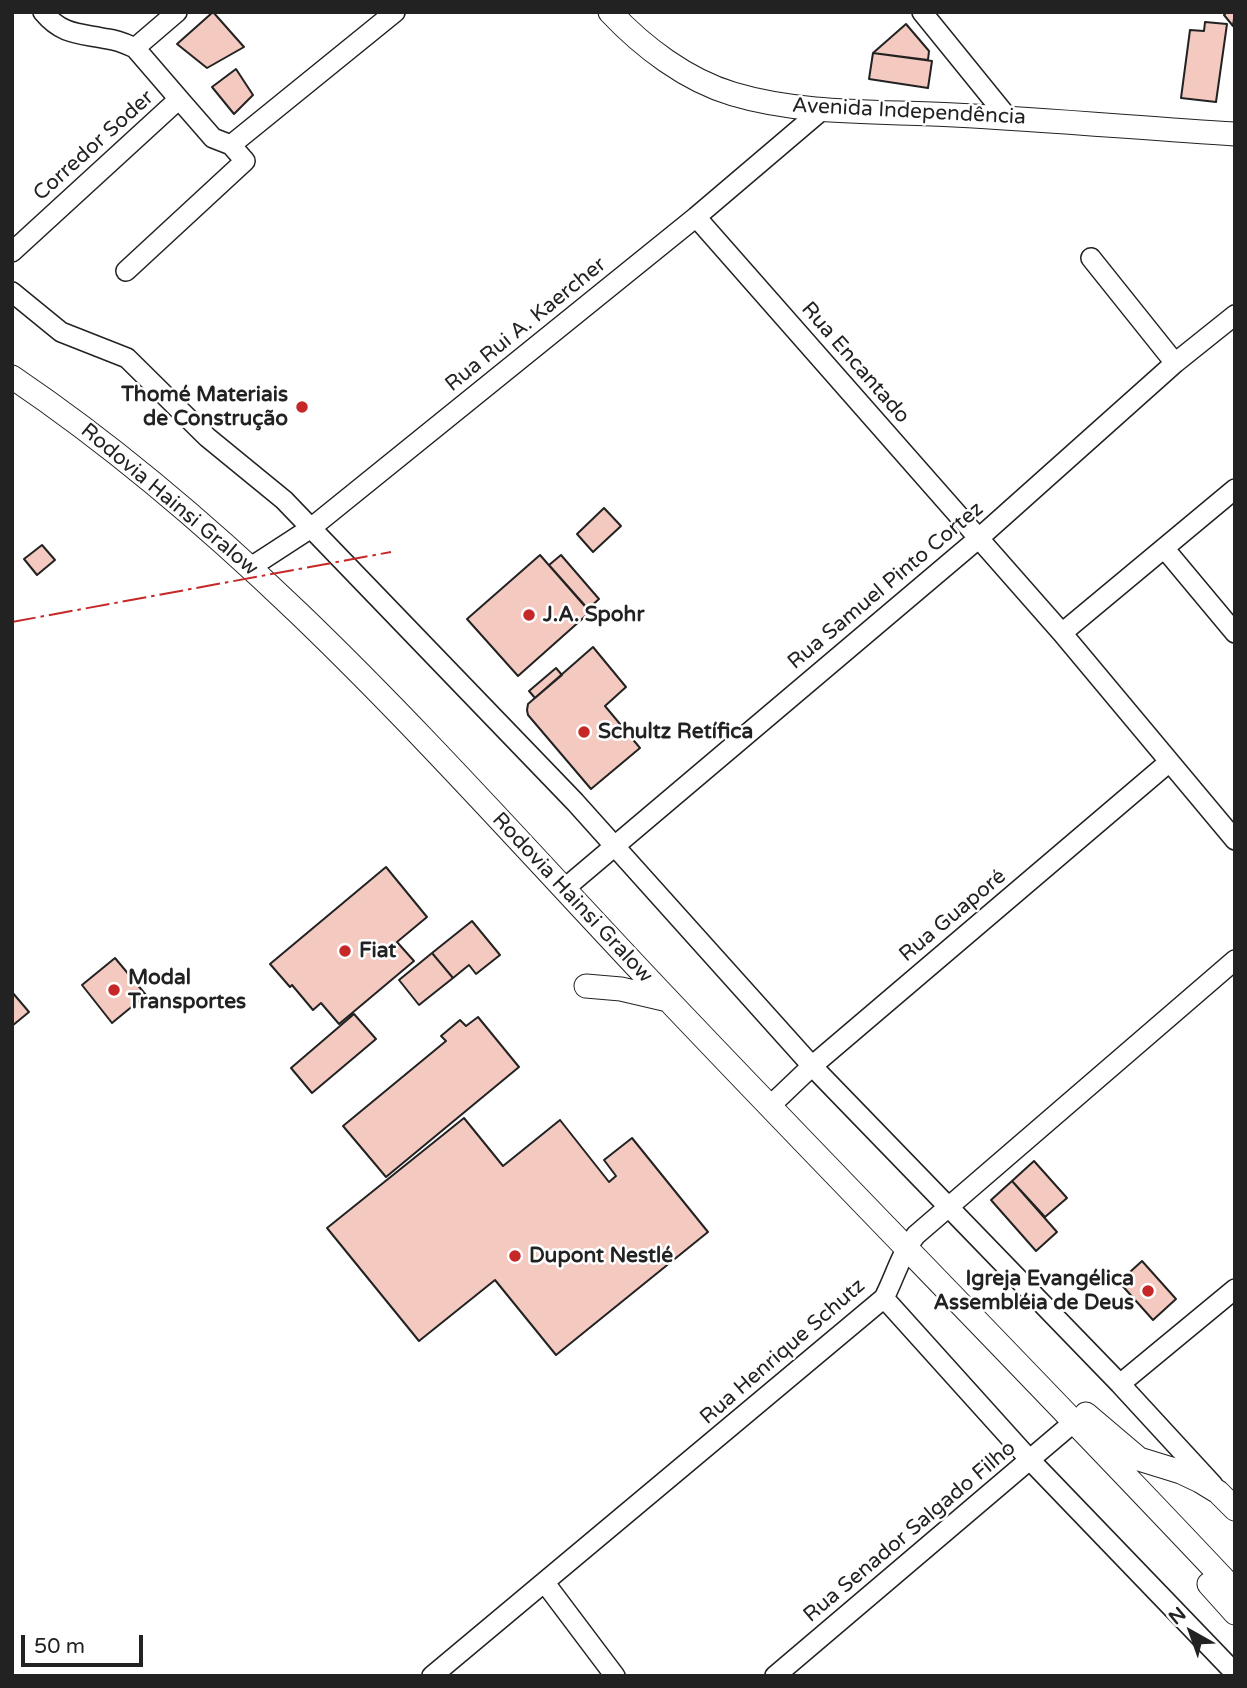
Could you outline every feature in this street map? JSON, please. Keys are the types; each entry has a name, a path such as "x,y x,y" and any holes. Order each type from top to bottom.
{"main road":[{"name":"Avenida Independência","path":"610,12 622,25 674,66 731,93 775,104 1235,134"},
{"name":"Rodovia Hainsi Gralow","path":"12,377 130,465 251,568 365,678 668,1000 1235,1591"},
{"path":"586,986 621,989 668,1000"},
{"path":"999,1345 1029,1363 1105,1433 1139,1459 1181,1472 1218,1492 1235,1509"},
{"name":"Rodovia Hainsi Gralow","path":"1101,1452 1160,1531 1235,1613"}],"street":[{"path":"43,12 61,29 112,39 135,48 177,12"},
{"path":"231,145 395,12"},
{"path":"922,12 1008,118"},
{"name":"Corredor Soder","path":"12,251 179,99 135,48"},
{"path":"126,271 245,161 231,145 213,138 179,99"},
{"name":"Rua Rui A. Kaercher","path":"251,568 311,528 696,217 823,108"},
{"name":"Rua Encantado","path":"696,217 1062,633 1235,840"},
{"path":"1091,258 1175,363"},
{"path":"12,292 61,332 127,358 207,437 284,500 575,803 812,1066 1120,1384 1218,1492"},
{"name":"Rua Samuel Pinto Cortez","path":"564,889 979,538 1175,363 1235,315"},
{"path":"1062,633 1235,489"},
{"path":"1164,548 1235,633"},
{"name":"Rua Guaporé","path":"770,1106 812,1066 1168,763"},
{"name":"Rua Henrique Schutz","path":"432,1676 884,1298 905,1248 916,1235 1235,960"},
{"path":"1120,1384 1235,1289"},
{"path":"884,1298 1030,1460 1235,1673"},
{"name":"Rua Senador Salgado Filho","path":"775,1676 1074,1422"},
{"path":"544,1583 615,1676"}],"building":[{"path":"213,12 244,47 207,68 177,44"},
{"path":"1227,12 1235,12 1233,26 1224,15"},
{"path":"1205,22 1227,24 1216,102 1181,98 1190,30 1204,31"},
{"path":"906,24 929,51 928,60 873,53"},
{"path":"873,53 932,61 928,88 869,79"},
{"path":"236,69 253,95 234,114 212,87"},
{"path":"604,508 621,526 593,552 577,534"},
{"path":"42,545 55,560 37,575 24,559"},
{"name":"J.A. Spohr","path":"540,555 590,612 518,676 467,619"},
{"path":"561,555 599,599 588,609 549,565"},
{"name":"Schultz Retífica","path":"593,647 626,687 605,706 640,748 591,789 528,715 527,710 528,704"},
{"path":"556,668 562,675 535,698 529,691"},
{"name":"Fiat","path":"386,867 427,917 397,942 414,961 339,1024 321,1003 313,1010 270,964"},
{"path":"472,921 500,955 476,974 469,965 453,978 432,953"},
{"path":"432,953 453,978 419,1005 399,980"},
{"name":"Modal Transportes","path":"115,958 146,995 112,1023 82,985"},
{"path":"12,992 29,1012 12,1026"},
{"path":"354,1014 376,1039 312,1093 291,1068"},
{"path":"478,1017 519,1067 386,1177 343,1126 446,1041 441,1036 460,1020 466,1026"},
{"name":"Dupont Nestlé","path":"464,1118 503,1166 560,1120 609,1182 616,1176 604,1160 632,1138 708,1232 556,1355 495,1280 419,1341 327,1228"},
{"path":"1034,1161 1067,1198 1045,1217 1012,1181"},
{"path":"1012,1181 1057,1232 1036,1251 991,1200"},
{"name":"Igreja Evangélica Assembléia de Deus","path":"1142,1261 1176,1299 1153,1320 1119,1282"}],"power":[{"path":"12,622 391,552"}],"place":[{"name":"Thomé Materiais de Construção","path":"302,407"},
{"name":"J.A. Spohr","path":"529,615"},
{"name":"Schultz Retífica","path":"584,732"},
{"name":"Fiat","path":"345,951"},
{"name":"Modal Transportes","path":"114,990"},
{"name":"Dupont Nestlé","path":"515,1256"},
{"name":"Igreja Evangélica Assembléia de Deus","path":"1148,1291"}]}
